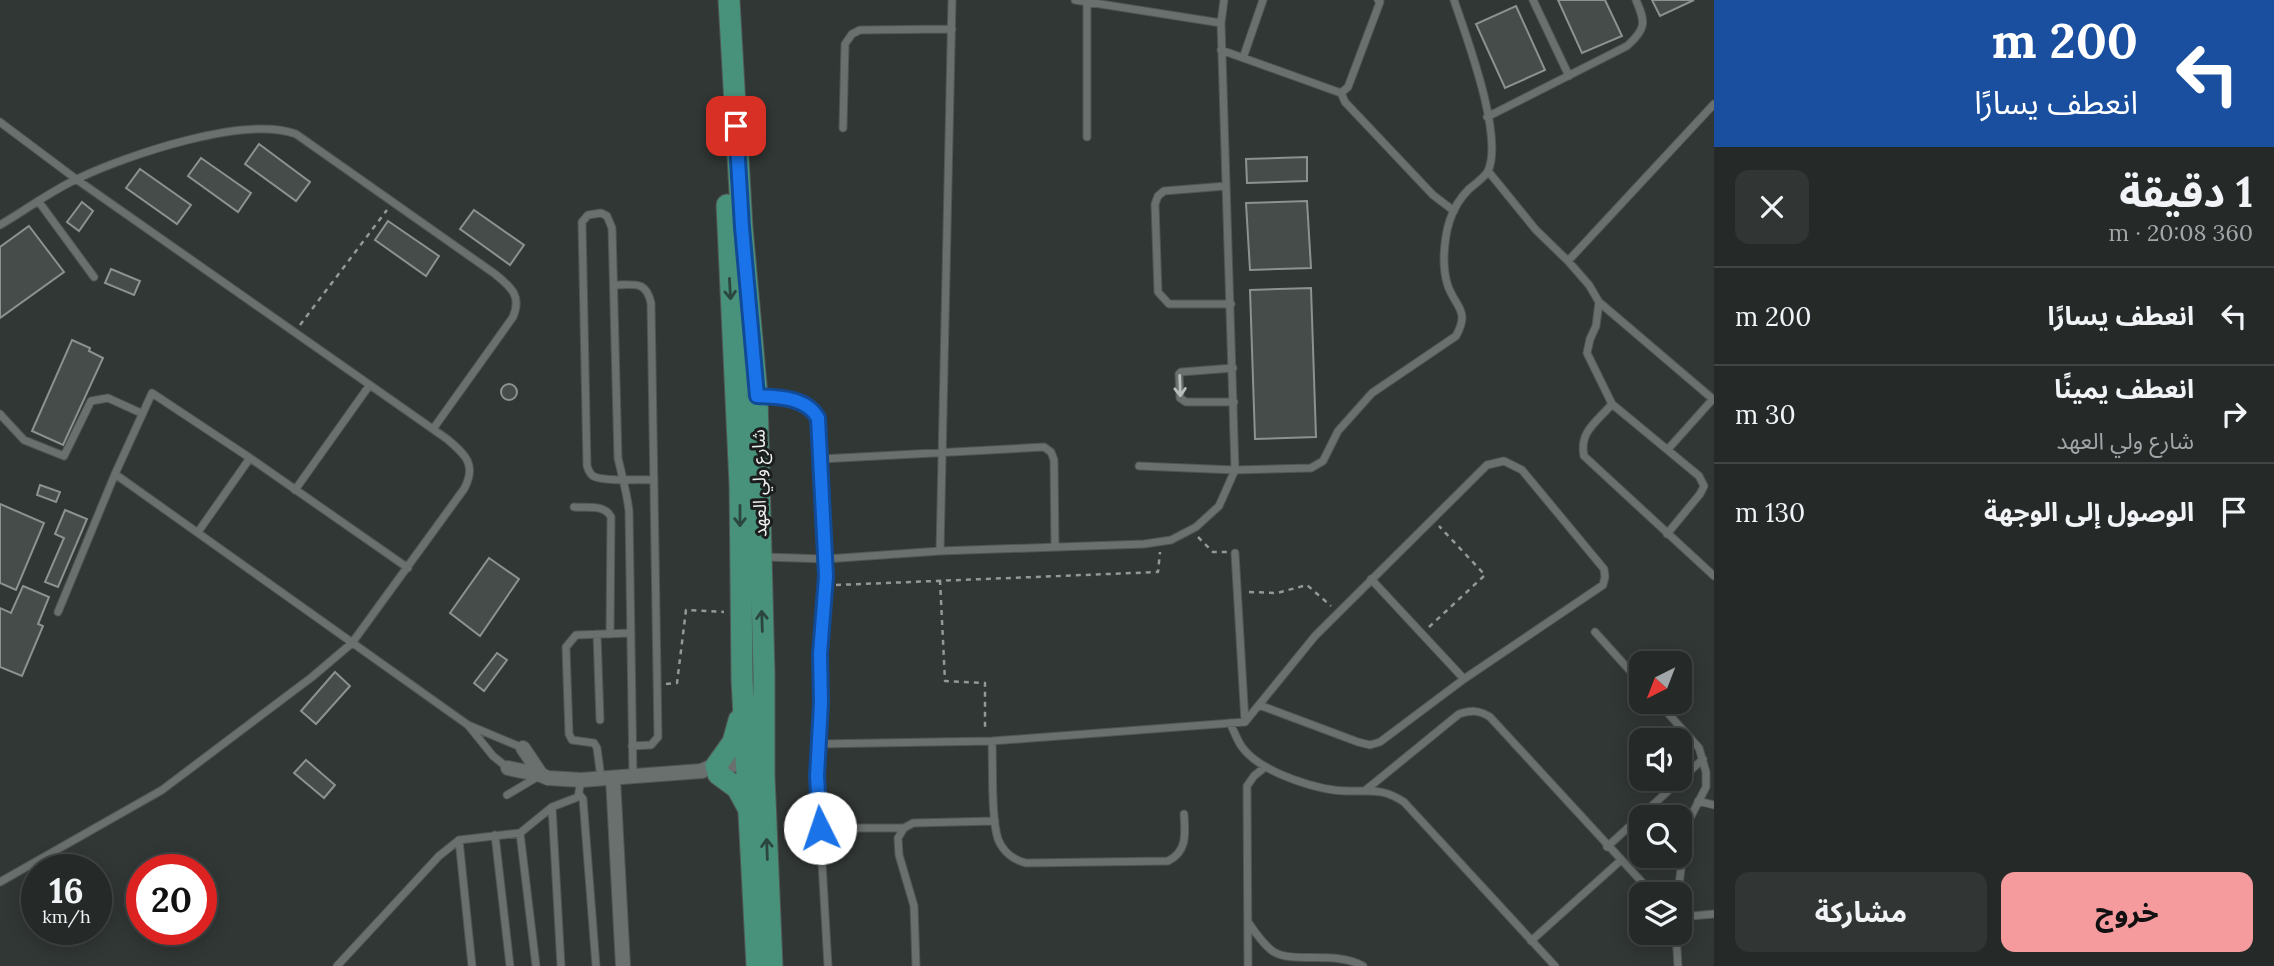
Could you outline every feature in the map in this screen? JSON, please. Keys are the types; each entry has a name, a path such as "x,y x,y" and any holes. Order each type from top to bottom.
{"main road":[{"name":"شارع ولي العهد","path":"722,0 727,233 740,485 764,672 756,771 749,808 757,966"},
{"name":"شارع ولي العهد","path":"729,0 742,227 757,396 750,557 741,613 743,701 756,771 772,966"},
{"path":"743,701 733,742 712,770 737,788 749,808"}],"street":[{"path":"523,748 541,775"},
{"path":"509,768 580,787 607,778 712,770 756,771"},
{"path":"607,778 623,966"}],"lane":[{"path":"1075,0 1221,23"},
{"path":"750,557 825,559 1171,540 1191,530 1219,506 1235,470 1221,23 1224,0"},
{"path":"1243,58 1263,0"},
{"path":"1341,93 1348,88 1380,2 1378,0"},
{"path":"1139,466 1235,470 1311,468 1323,461 1338,431 1372,393 1456,336 1462,324 1462,310 1447,284 1444,260 1446,231 1458,200 1488,172 1492,140 1476,70 1454,0"},
{"path":"1533,0 1569,76"},
{"path":"1487,117 1627,46 1640,34 1644,18 1636,0"},
{"path":"940,551 954,1"},
{"path":"1087,1 1087,137"},
{"path":"843,128 845,44 852,34 860,30 952,29"},
{"path":"1222,50 1341,93 1345,102 1433,195 1454,211"},
{"path":"1568,261 1714,104"},
{"path":"0,122 76,179 433,429 459,449 469,462 471,472 464,489 352,643 275,706 162,790 0,882"},
{"path":"0,225 76,179 116,162 180,142 269,127 282,128 296,134 513,289 516,310 513,317 433,429"},
{"path":"1488,172 1536,230 1589,285 1599,302 1714,400 1669,448"},
{"path":"1226,186 1164,191 1158,196 1155,204 1158,292 1169,304 1231,304"},
{"path":"39,202 94,277"},
{"path":"633,776 629,511 622,479 618,458 611,221 601,213 589,215 582,222 587,466 595,477 622,479 654,480"},
{"path":"614,285 642,285 649,295 658,737 651,745 632,746"},
{"path":"1599,302 1596,326 1587,353 1612,404 1669,448 1699,476 1704,486 1667,534"},
{"path":"1233,368 1179,374 1180,398 1186,402 1234,402"},
{"path":"295,490 369,386"},
{"path":"58,612 141,413 152,393 408,568"},
{"path":"757,396 788,399 813,409 818,418 826,585 820,654 817,776 828,966"},
{"path":"0,414 24,440 64,456 90,401 108,398 141,413"},
{"path":"1612,404 1584,435 1581,444 1584,456 1714,576"},
{"path":"821,459 1044,447 1051,452 1054,460 1055,547"},
{"path":"198,532 250,458"},
{"path":"818,744 988,741 1245,722 1315,636 1338,612 1487,465 1504,461 1522,470 1604,569 1603,585 1464,679 1380,742 1370,745 1259,705"},
{"path":"115,474 468,725 523,748"},
{"path":"574,508 603,508 611,517 610,634"},
{"path":"1235,552 1245,722"},
{"path":"1371,579 1464,679"},
{"path":"1595,632 1629,670"},
{"path":"607,778 594,743 570,738 566,647 576,635 631,633"},
{"path":"597,634 600,720"},
{"path":"1367,789 1459,714 1473,710 1483,712 1641,882"},
{"path":"1669,714 1699,748 1706,772 1706,787 1686,826 1679,882"},
{"path":"1230,723 1243,749 1265,767 1318,787 1352,791 1367,789 1393,795 1404,802 1555,966"},
{"path":"468,725 494,756 509,768"},
{"path":"988,741 998,840 1005,851 1019,861 1168,861 1181,852 1185,843 1184,814"},
{"path":"1608,847 1703,759"},
{"path":"1248,966 1247,786 1265,767"},
{"path":"507,795 541,775"},
{"path":"337,966 439,856 459,839 520,833 580,787 596,966"},
{"path":"1698,802 1714,805"},
{"path":"552,807 561,966"},
{"path":"820,828 904,828 913,823 995,821"},
{"path":"904,828 898,838 899,855 914,906 916,966"},
{"path":"520,833 536,966"},
{"path":"495,835 510,966"},
{"path":"459,839 472,966"},
{"path":"1531,941 1620,861"},
{"path":"1692,916 1714,914"},
{"path":"1248,922 1267,946 1282,955 1343,958 1363,966"},
{"path":"1677,945 1678,966"}],"path":[{"path":"295,332 393,201"},
{"path":"1422,634 1485,575 1433,519"},
{"path":"1191,530 1213,552 1235,552"},
{"path":"826,585 1158,572 1160,541"},
{"path":"940,580 945,681 985,683 988,741"},
{"path":"1237,591 1277,593 1307,585 1338,612"},
{"path":"657,685 677,683 686,610 741,613"}],"building":[{"path":"1558,0 1605,0 1622,36 1582,53"},
{"path":"1652,0 1694,0 1660,16"},
{"path":"1516,6 1545,70 1505,88 1476,24"},
{"path":"259,144 310,182 296,201 245,164"},
{"path":"1307,157 1307,181 1247,183 1246,159"},
{"path":"201,158 251,193 238,212 188,176"},
{"path":"140,169 191,205 177,224 126,188"},
{"path":"1307,201 1311,268 1250,270 1246,203"},
{"path":"82,202 93,211 79,231 67,222"},
{"path":"474,210 524,245 510,265 460,229"},
{"path":"388,221 439,256 426,276 375,240"},
{"path":"29,226 64,272 0,318 0,247"},
{"path":"111,269 140,281 134,295 105,283"},
{"path":"1311,288 1316,437 1255,439 1250,290"},
{"path":"72,340 90,348 89,351 103,358 63,445 32,431"},
{"path":"509,384 515,386 515,398 509,400 503,398 501,392 503,386"},
{"path":"40,485 60,492 56,502 37,495"},
{"path":"0,504 44,523 16,590 0,583"},
{"path":"65,510 87,519 58,587 45,582 64,538 55,534"},
{"path":"489,558 519,579 480,636 450,613"},
{"path":"23,586 49,597 38,624 43,626 22,676 0,667 0,608 11,613"},
{"path":"497,653 507,660 484,691 474,683"},
{"path":"335,672 350,686 316,724 301,711"},
{"path":"306,760 335,785 324,798 294,773"}],"route":[{"path":"736,126 757,396 788,399 803,404 813,409 818,418 826,576 820,654 821,703 817,776 820,828"}]}
